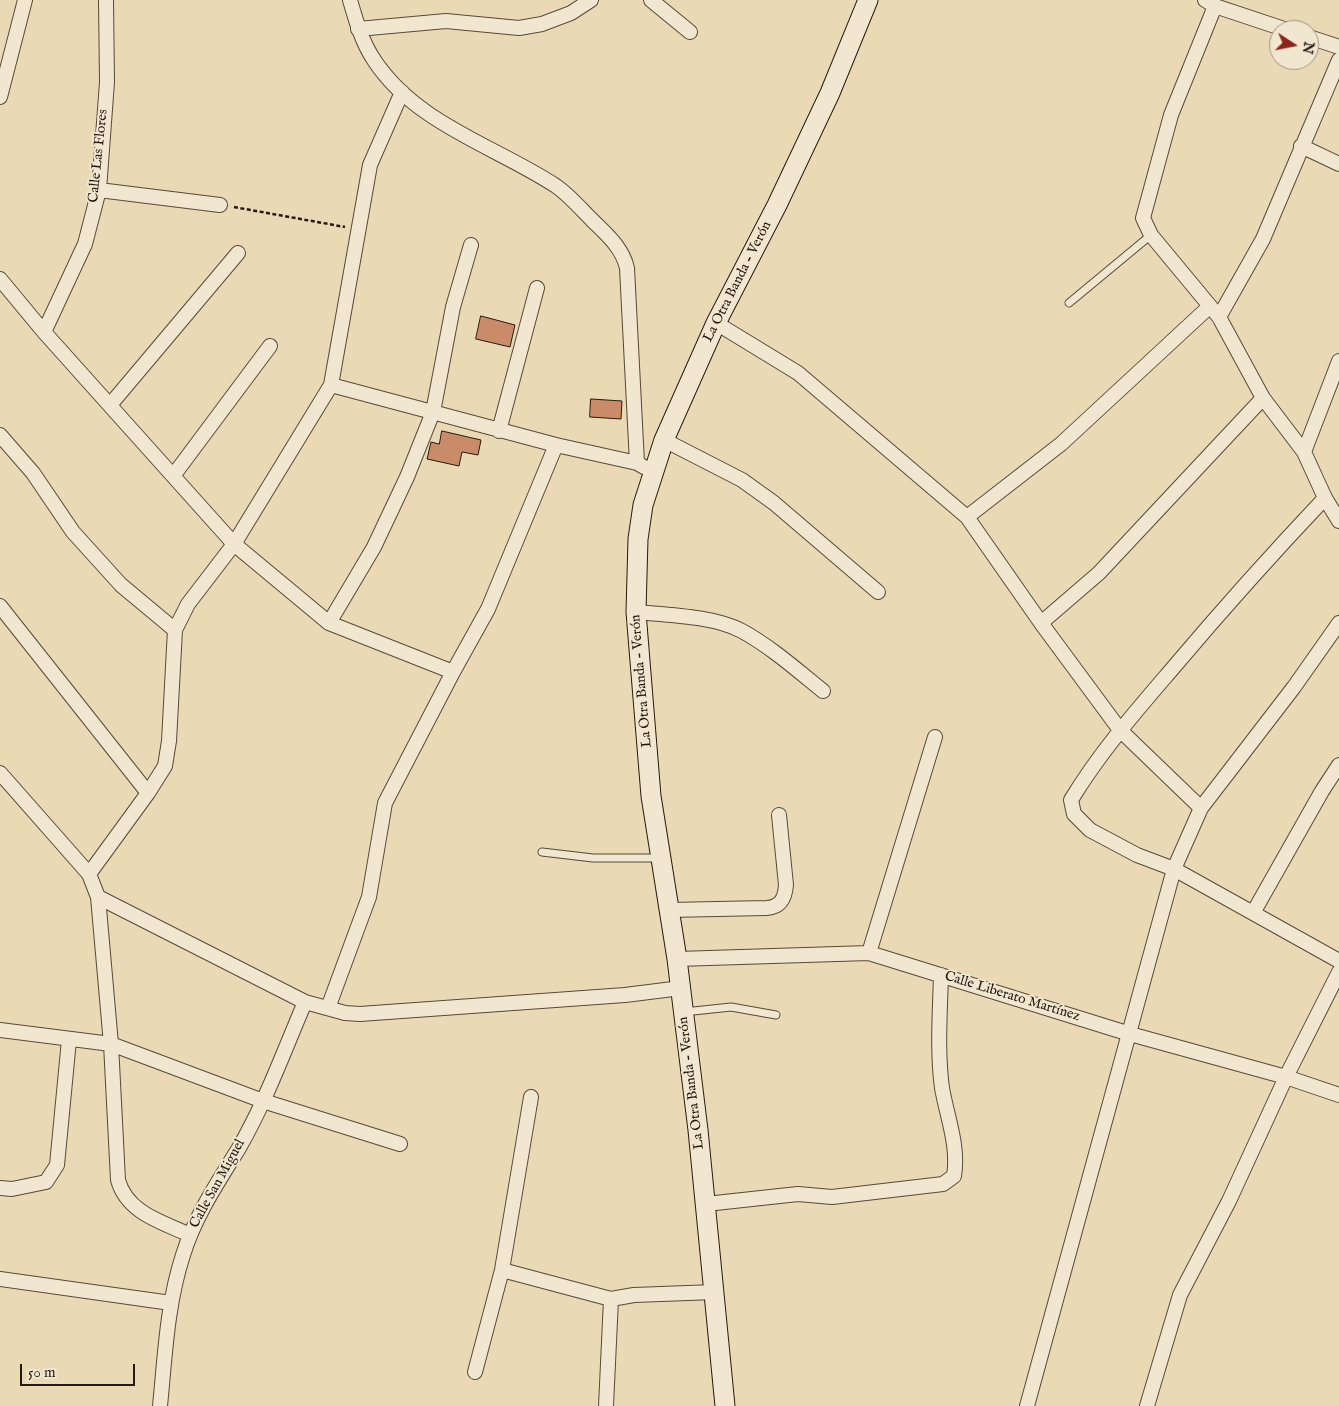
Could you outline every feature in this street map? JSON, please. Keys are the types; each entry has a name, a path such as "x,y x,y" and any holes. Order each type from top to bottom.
{"main road":[{"name":"La Otra Banda - Verón","path":"725,1406 706,1204 684,1012 651,796 636,612 638,539 643,505 645,467 664,440 716,322 777,205 830,93 868,0"}],"street":[{"path":"0,97 5,49 25,0"},
{"name":"Calle Las Flores","path":"44,332 85,244 99,190 107,82 106,0"},
{"path":"331,385 499,431 645,467 627,268 624,256 615,242 558,187 442,122 418,106 402,92 374,60 358,29 350,0"},
{"path":"358,29 446,21 520,28 542,24 571,13 591,0"},
{"path":"651,0 690,32"},
{"path":"1269,24 1210,3 1171,115 1143,218 1151,235 1219,317 1263,398 1304,452 1325,498 1339,521"},
{"path":"1319,40 1339,47"},
{"path":"1219,317 1263,239 1339,60"},
{"path":"89,874 148,793 165,766 169,741 171,673 175,630 188,604 234,544 331,385 370,165 402,92"},
{"path":"1301,146 1339,164"},
{"path":"99,190 220,205"},
{"path":"329,623 374,547 407,477 434,412 452,307 471,245"},
{"path":"110,405 238,253"},
{"path":"0,279 44,332 234,544 329,623 453,672"},
{"path":"499,431 537,288"},
{"path":"967,517 1061,444 1209,307"},
{"path":"716,322 798,373 967,517 1041,623 1120,730 1201,808"},
{"path":"173,476 270,346"},
{"path":"1304,452 1339,361"},
{"path":"1041,623 1099,573 1263,398"},
{"path":"0,435 33,473 73,532 121,584 175,630"},
{"path":"664,440 742,480 774,503 878,592"},
{"path":"328,1008 369,897 385,803 488,609 556,445"},
{"path":"1325,498 1257,570 1120,730 1087,774 1071,800 1074,814 1090,830 1137,855 1174,869 1339,961"},
{"path":"0,606 5,624 148,793"},
{"path":"636,612 696,618 740,630 769,648 823,691"},
{"path":"1027,1406 1174,869 1201,808 1294,687 1339,622"},
{"path":"869,953 935,737"},
{"path":"1254,913 1322,791 1339,765"},
{"path":"0,773 89,874 98,897 111,1044 118,1180 121,1192 140,1213 190,1235"},
{"path":"668,910 767,908 780,904 785,895 786,885 779,815"},
{"path":"98,897 305,1002 360,1014 626,995 681,988"},
{"name":"Calle Liberato Martínez","path":"677,959 869,953 1130,1034 1286,1077 1339,1095"},
{"path":"1147,1406 1180,1295 1229,1201 1286,1077 1339,972"},
{"path":"706,1204 798,1194 832,1196 943,1184 954,1176 956,1160 942,1087 939,1033 941,975"},
{"name":"Calle San Miguel","path":"160,1406 171,1303 190,1235 212,1190 239,1148 263,1101 305,1002"},
{"path":"0,1030 111,1044 263,1101 400,1144"},
{"path":"0,1188 12,1189 46,1182 57,1165 69,1040"},
{"path":"474,1372 502,1270 531,1096"},
{"path":"502,1270 611,1299 634,1295 715,1292"},
{"path":"0,1279 171,1303"},
{"path":"606,1406 611,1299"}],"lane":[{"path":"1069,303 1151,235"},
{"path":"542,852 592,858 661,858"},
{"path":"684,1012 731,1007 776,1015"}],"path":[{"path":"220,205 358,230"}],"building":[{"path":"481,316 515,325 510,347 476,339"},
{"path":"591,399 622,401 621,419 590,417"},
{"path":"442,431 481,440 478,455 462,452 459,466 427,459 431,442 439,444"}]}
